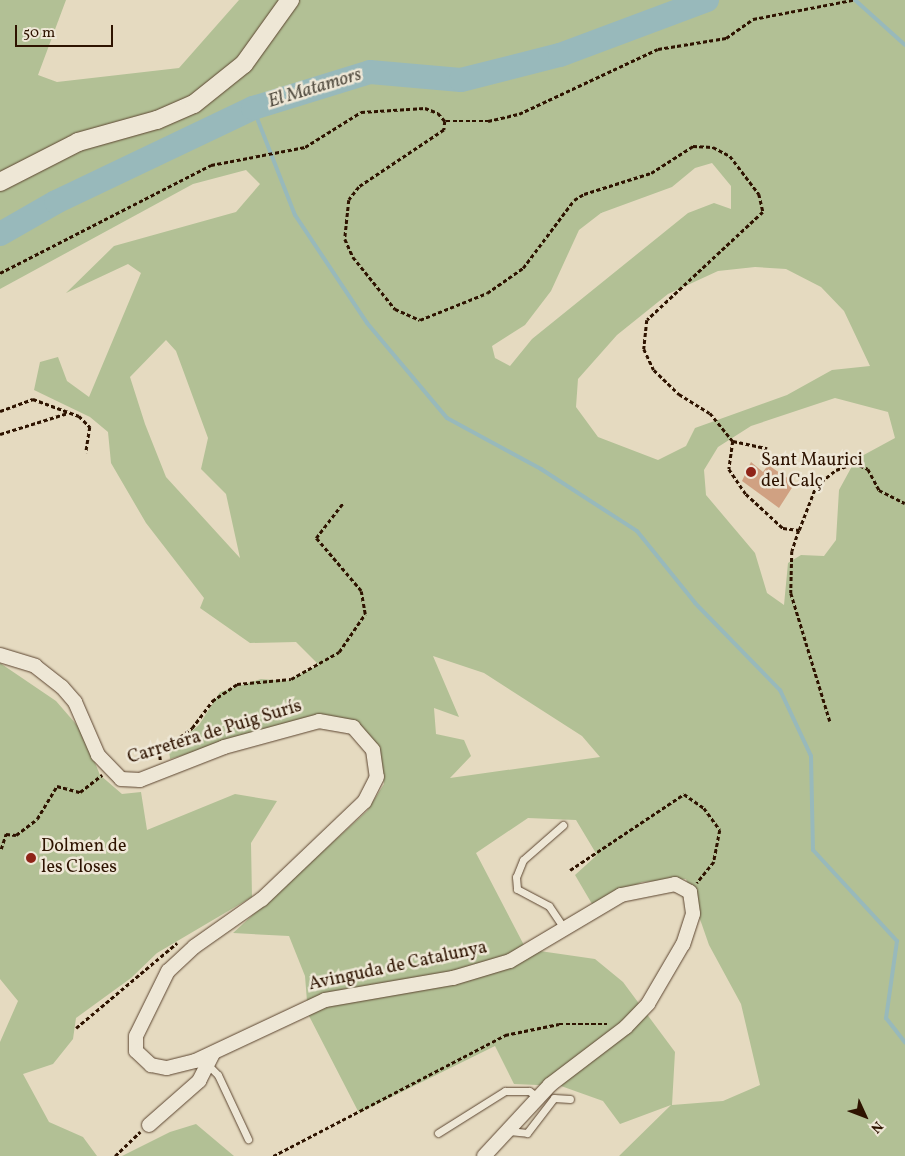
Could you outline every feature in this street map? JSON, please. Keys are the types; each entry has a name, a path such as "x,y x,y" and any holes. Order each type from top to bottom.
{"street":[{"path":"0,182 78,142 157,120 194,104 244,64 290,0"},
{"name":"Carretera de Puig Surís","path":"0,655 35,666 62,687 108,769 128,780 160,772 258,736 329,721 353,727 364,736 373,750 378,777 364,802 283,880 174,964 136,1036"},
{"name":"Avinguda de Catalunya","path":"136,1036 136,1051 159,1067 177,1066 211,1059 308,1006 474,972 524,956 621,895 675,884 690,892"},
{"path":"484,1156 509,1131 538,1096 626,1027 658,992 675,962 693,914 690,892"},
{"path":"149,1125 188,1093 211,1059"}],"lane":[{"path":"563,824 523,860 516,877 517,889 549,906 565,930"},
{"path":"211,1059 248,1139"},
{"path":"438,1133 505,1091 529,1091 538,1096"},
{"path":"509,1131 526,1133 554,1098 570,1099"}],"path":[{"path":"0,273 211,165 305,147 361,112 425,108 438,113 445,121 488,121 519,114 658,49 726,38 753,19 853,0"},
{"path":"445,121 435,138 360,186 349,200 347,213 345,238 353,258 395,309 420,320 449,312 523,268 574,200 584,194 651,173 693,146 712,147 730,156 759,194 763,212 647,320 642,334 654,370 679,394 710,413 733,441 767,448"},
{"path":"0,411 33,399 69,412 90,427 86,453"},
{"path":"0,434 69,412"},
{"path":"733,441 729,469 746,494 783,528 799,530"},
{"path":"830,721 801,634 791,592 792,551 799,530 816,486 836,470 854,463 868,469 879,490 905,503"},
{"path":"160,772 159,752 192,728 212,701 237,684 291,678 339,652 365,614 361,591 316,538 343,503"},
{"path":"1,849 6,834 16,835 37,819 57,786 80,792 89,789 108,769"},
{"path":"570,870 684,794 704,808 720,830 714,862 690,892"},
{"path":"76,1028 182,940"},
{"path":"273,1156 505,1035 576,1022 626,1027"},
{"path":"115,1156 149,1125"}],"green space":[{"path":"0,0 66,0 38,75 57,82 179,68 239,0 905,0 905,1156 619,1156 671,1105 620,1124 603,1101 561,1086 514,1084 495,1046 359,1113 308,1014 305,976 289,936 233,933 367,811 384,784 379,753 359,726 321,716 170,759 169,750 199,725 220,692 261,679 286,681 319,665 296,642 250,643 200,608 204,598 146,523 111,463 108,432 90,417 34,390 40,362 58,357 67,381 89,397 141,273 128,264 66,293 114,246 236,212 260,184 246,170 193,184 0,289","holes":["712,163 731,186 731,209 714,203 688,213 532,339 510,366 495,358 492,346 525,325 551,291 579,230 601,213 672,187 695,168","755,267 786,269 821,287 844,311 870,366 832,370 787,395 695,428 686,446 658,460 598,437 576,407 578,379 617,335 668,294 718,271","166,340 176,351 208,438 201,469 226,494 240,558 166,477 145,424 130,377","835,398 888,412 895,438 860,457 851,468 839,490 836,540 824,556 801,555 788,563 784,605 767,593 755,553 706,495 704,470 718,447 751,426","433,656 484,673 582,736 600,757 450,778 471,756 464,740 436,734 434,708 459,717","528,818 576,820 597,855 575,875 592,904 642,882 686,879 709,945 741,1004 760,1085 723,1101 672,1105 675,1052 623,982 595,959 526,949 476,853"]},
{"path":"0,663 56,701 82,731 100,775 122,794 141,792 147,830 235,794 277,801 251,843 252,897 157,953 131,978 76,1018 73,1039 53,1064 23,1074 49,1122 83,1137 97,1156 0,1156 0,1042 18,1001 0,979"},
{"path":"196,1124 234,1156 122,1156 170,1132"}],"building":[{"path":"751,462 763,472 768,465 795,483 779,508 742,481"}],"waterway":[{"name":"El Matamors","path":"0,234 56,202 253,108 370,72 461,80 560,55 707,0"},
{"path":"855,0 905,45"},
{"path":"253,108 295,215 367,323 447,418 541,469 637,531 695,603 780,690 811,756 813,850 897,941 886,1018 905,1042"}],"place":[{"name":"Sant Maurici del Calç","path":"751,472"},
{"name":"Dolmen de les Closes","path":"31,858"}]}
